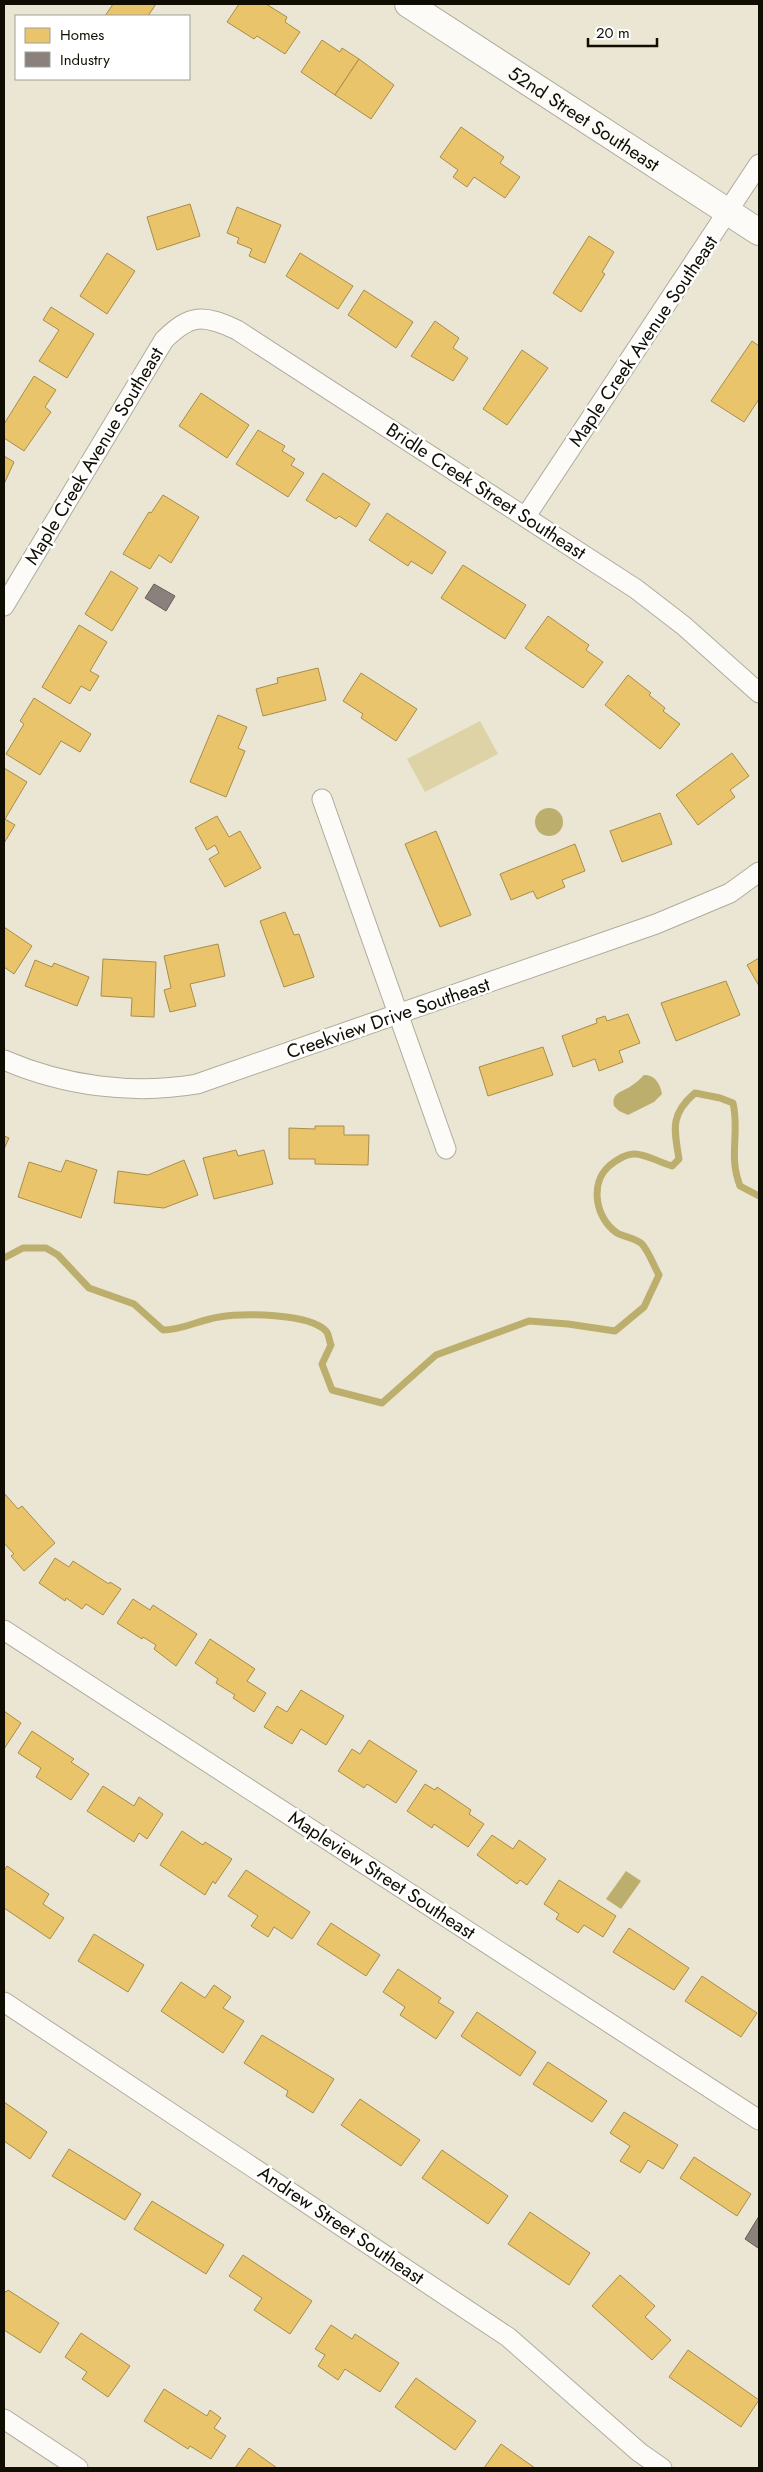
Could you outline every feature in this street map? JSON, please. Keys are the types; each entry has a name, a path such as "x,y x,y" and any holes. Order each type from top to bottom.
{"main road":[{"name":"52nd Street Southeast","path":"408,4 759,232"}],"street":[{"name":"Maple Creek Avenue Southeast","path":"526,516 759,164"},
{"name":"Bridle Creek Street Southeast","path":"195,318 202,317 236,330 526,516 644,596 684,626 759,694"},
{"name":"Maple Creek Avenue Southeast","path":"4,606 164,340 179,325 195,318"},
{"path":"322,799 396,1015 446,1149"},
{"name":"Creekview Drive Southeast","path":"4,1060 69,1081 102,1087 167,1089 197,1084 656,924 730,893 759,872"},
{"name":"Mapleview Street Southeast","path":"4,1630 759,2120"},
{"name":"Andrew Street Southeast","path":"4,2002 508,2337 639,2452 662,2468"},
{"path":"4,2420 78,2468"}],"shaded area":[{"path":"480,721 498,754 425,792 407,759"},
{"path":"549,808 559,812 563,822 559,832 549,836 539,832 535,822 539,812"},
{"path":"644,1075 651,1076 656,1080 662,1094 654,1102 628,1115 619,1111 614,1106 616,1095 635,1084"},
{"path":"626,1871 641,1881 621,1909 606,1899"}],"building: Homes":[{"path":"113,4 156,4 149,15 106,15"},
{"path":"239,4 266,4 287,17 285,22 300,32 285,54 257,36 254,39 227,22"},
{"path":"322,40 340,52 342,48 359,59 335,95 301,72"},
{"path":"359,59 394,85 371,119 335,95"},
{"path":"461,127 504,157 500,163 520,177 505,198 474,177 467,187 453,177 458,170 440,157"},
{"path":"190,204 200,236 157,250 147,217"},
{"path":"237,207 281,225 265,263 249,256 252,249 237,243 239,238 227,233"},
{"path":"589,236 614,252 602,272 605,274 581,312 553,293"},
{"path":"107,253 135,271 107,314 80,296"},
{"path":"300,253 353,286 338,309 286,276"},
{"path":"364,290 413,322 396,348 348,315"},
{"path":"51,307 94,334 67,378 39,361 59,330 43,320"},
{"path":"435,321 459,338 453,348 468,358 453,381 411,356"},
{"path":"752,341 759,346 759,399 744,422 711,401"},
{"path":"522,350 548,368 507,425 483,409"},
{"path":"34,376 56,390 45,407 51,412 24,451 4,438 4,424"},
{"path":"201,393 249,425 227,458 179,426"},
{"path":"258,430 285,446 282,451 295,459 291,465 304,473 288,497 236,464"},
{"path":"4,456 14,462 4,484"},
{"path":"323,473 370,504 356,527 339,516 336,519 306,500"},
{"path":"163,495 199,517 171,563 159,555 150,569 123,554 149,512 151,513"},
{"path":"387,513 446,552 432,574 411,561 408,566 369,540"},
{"path":"463,565 526,605 505,639 441,598"},
{"path":"111,571 138,588 112,631 85,614"},
{"path":"548,616 589,645 586,650 603,662 583,688 525,648"},
{"path":"79,625 107,642 90,671 99,676 90,691 81,686 70,704 42,687"},
{"path":"318,668 326,700 263,716 256,689 278,683 277,678"},
{"path":"361,673 417,709 396,741 361,718 363,714 343,701"},
{"path":"628,675 651,693 649,695 665,708 663,711 680,724 660,749 605,705"},
{"path":"34,698 91,734 80,752 61,741 40,775 6,754 24,724 20,721"},
{"path":"218,715 247,727 238,748 245,751 226,797 190,782"},
{"path":"732,753 749,776 730,790 735,797 698,825 676,795"},
{"path":"4,768 27,782 5,819 15,825 4,843"},
{"path":"660,813 672,844 622,862 610,831"},
{"path":"217,816 229,837 240,831 261,868 225,887 209,859 219,853 215,845 207,850 195,828"},
{"path":"436,831 471,915 440,927 405,844"},
{"path":"575,844 585,871 562,880 565,887 537,899 533,891 511,900 500,874"},
{"path":"285,912 294,935 299,934 314,977 284,987 260,921"},
{"path":"4,927 32,946 14,974 4,967"},
{"path":"218,944 225,976 190,984 196,1006 170,1012 164,990 171,988 164,956"},
{"path":"759,958 759,986 747,965"},
{"path":"103,959 156,962 154,1017 131,1016 132,998 101,996"},
{"path":"35,960 52,967 54,963 89,977 77,1006 25,986"},
{"path":"726,981 740,1015 676,1041 661,1003"},
{"path":"628,1014 640,1043 619,1051 623,1062 599,1071 595,1059 573,1067 562,1036 597,1023 596,1019 605,1016 607,1021"},
{"path":"543,1047 553,1075 488,1096 479,1067"},
{"path":"315,1126 344,1126 344,1135 369,1135 368,1165 315,1164 315,1159 289,1159 289,1128 315,1129"},
{"path":"4,1136 9,1138 4,1149"},
{"path":"236,1150 238,1156 264,1150 273,1184 214,1199 203,1158"},
{"path":"66,1160 97,1170 81,1218 18,1197 29,1162 61,1172"},
{"path":"184,1160 198,1195 164,1208 114,1203 118,1171 148,1175"},
{"path":"4,1493 18,1509 22,1506 55,1543 24,1571 11,1556 14,1554 4,1543"},
{"path":"55,1558 69,1567 73,1561 109,1584 110,1582 121,1589 103,1615 86,1604 82,1609 66,1598 65,1601 39,1583"},
{"path":"133,1599 150,1610 153,1605 197,1634 176,1666 154,1649 156,1645 143,1637 142,1639 117,1623"},
{"path":"210,1639 255,1669 247,1681 266,1693 254,1712 233,1698 235,1695 216,1683 218,1679 195,1663"},
{"path":"301,1690 344,1716 326,1745 301,1729 292,1744 264,1727 277,1706 287,1712"},
{"path":"4,1711 21,1723 4,1749"},
{"path":"32,1731 74,1759 71,1762 89,1774 71,1800 36,1777 41,1768 18,1753"},
{"path":"369,1740 417,1771 396,1803 367,1784 364,1788 338,1771 352,1749 360,1754"},
{"path":"425,1784 435,1790 437,1787 471,1810 469,1814 484,1824 468,1847 434,1824 432,1828 407,1811"},
{"path":"103,1786 134,1806 139,1797 163,1814 147,1839 139,1833 134,1842 87,1811"},
{"path":"182,1831 203,1845 205,1842 232,1859 215,1884 213,1881 205,1895 160,1865"},
{"path":"492,1835 513,1849 519,1840 546,1859 527,1885 520,1880 517,1884 477,1855"},
{"path":"7,1866 49,1894 43,1904 64,1918 50,1939 4,1908 4,1871"},
{"path":"246,1870 310,1912 292,1939 274,1927 268,1937 251,1926 258,1916 228,1896"},
{"path":"559,1880 616,1916 603,1937 584,1925 578,1933 556,1919 559,1914 544,1904"},
{"path":"331,1923 380,1955 366,1976 317,1944"},
{"path":"629,1928 689,1968 674,1990 613,1952"},
{"path":"94,1934 144,1965 128,1992 78,1961"},
{"path":"398,1969 441,1998 438,2002 454,2012 436,2039 400,2015 405,2007 383,1992"},
{"path":"702,1976 757,2013 741,2037 685,2001"},
{"path":"181,1982 205,1998 214,1985 231,1997 223,2008 244,2021 223,2053 161,2011"},
{"path":"477,2012 536,2052 520,2076 461,2036"},
{"path":"262,2035 334,2079 313,2113 286,2096 288,2091 244,2063"},
{"path":"548,2062 607,2101 592,2122 533,2084"},
{"path":"360,2099 420,2140 401,2166 341,2125"},
{"path":"4,2102 47,2132 30,2159 4,2141"},
{"path":"624,2112 678,2145 663,2169 648,2160 640,2173 620,2161 630,2146 610,2133"},
{"path":"69,2149 141,2194 125,2220 52,2176"},
{"path":"442,2150 508,2196 488,2224 422,2178"},
{"path":"694,2157 751,2194 737,2216 680,2178"},
{"path":"152,2201 224,2245 206,2274 134,2229"},
{"path":"530,2212 590,2253 569,2285 508,2244"},
{"path":"243,2255 312,2301 290,2334 254,2310 262,2298 229,2276"},
{"path":"620,2275 655,2306 645,2317 671,2340 652,2360 592,2306"},
{"path":"8,2290 59,2323 40,2353 4,2330 4,2291"},
{"path":"331,2325 352,2339 355,2334 399,2363 380,2392 345,2369 338,2380 318,2366 325,2355 315,2349"},
{"path":"81,2333 130,2366 108,2397 82,2379 87,2372 65,2357"},
{"path":"688,2350 759,2400 741,2427 669,2377"},
{"path":"416,2378 476,2421 455,2450 395,2407"},
{"path":"164,2389 207,2416 210,2410 221,2418 214,2428 226,2436 211,2459 190,2446 188,2449 144,2421"},
{"path":"501,2444 535,2468 484,2468"},
{"path":"249,2448 277,2468 235,2468"}],"building: Industry":[{"path":"154,584 175,596 166,611 145,598"},
{"path":"759,2216 759,2245 758,2248 745,2239"}],"waterway":[{"path":"4,1258 23,1248 46,1248 58,1255 89,1288 134,1304 163,1330 170,1330 219,1317 243,1315 291,1318 317,1325 327,1332 331,1345 322,1364 332,1390 382,1403 436,1355 529,1321 568,1324 615,1331 644,1307 659,1275 642,1244 637,1240 617,1233 604,1219 598,1201 597,1191 599,1182 609,1166 626,1155 640,1154 672,1166 679,1159 675,1130 678,1115 681,1108 695,1093 720,1098 733,1103 735,1114 734,1154 740,1186 759,1196"}]}
